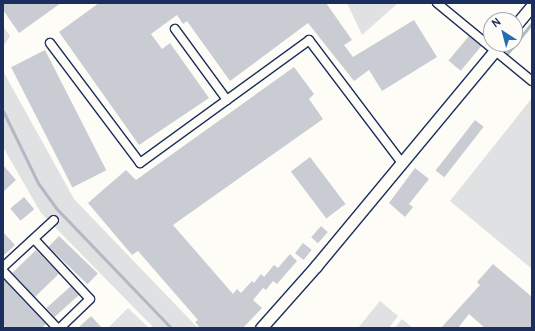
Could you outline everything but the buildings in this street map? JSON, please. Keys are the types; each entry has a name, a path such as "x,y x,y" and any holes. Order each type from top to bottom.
{"street":[{"path":"437,3 483,37"},
{"path":"523,17 532,6"},
{"path":"175,29 226,100"},
{"path":"50,43 140,163 309,40 402,163"},
{"path":"261,328 316,266 493,52"},
{"path":"502,52 532,81"},
{"path":"3,267 54,220"},
{"path":"34,239 90,299 60,328"},
{"path":"3,272 57,328"}],"shaded area":[{"path":"347,3 398,3 362,35"},
{"path":"3,26 10,36 3,47"},
{"path":"3,71 74,199 198,328 154,328 41,213 3,147"},
{"path":"532,98 532,269 450,201"},
{"path":"380,301 398,316 389,328 358,328"},
{"path":"128,308 149,328 108,328"},
{"path":"402,319 413,328 395,328"}],"waterway":[{"path":"523,34 532,23"},
{"path":"504,57 508,52"},
{"path":"3,111 38,183 56,208 171,328"}]}
